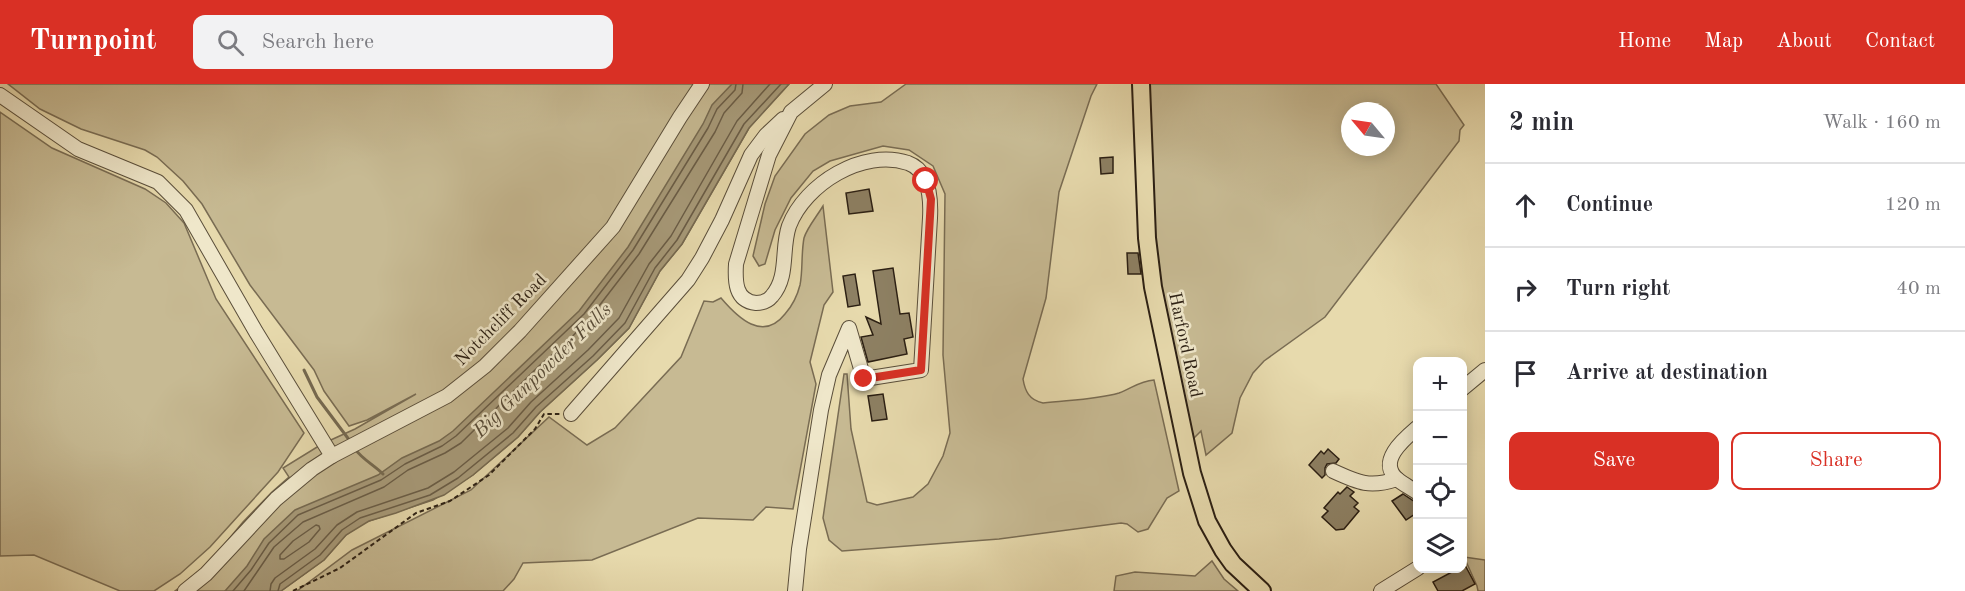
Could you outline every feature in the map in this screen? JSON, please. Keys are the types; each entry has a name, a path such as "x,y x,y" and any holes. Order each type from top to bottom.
{"main road":[{"name":"Harford Road","path":"1142,84 1147,238 1153,287 1192,473 1207,520 1223,550 1233,564 1262,591"}],"street":[{"name":"Notchcliff Road","path":"185,591 206,574 292,484 332,456 447,396 485,366 520,331 613,227 702,84"},
{"path":"571,414 688,279 722,220 751,155 766,135 825,84"},
{"path":"0,95 78,149 158,182 186,210 256,332 332,456"},
{"path":"791,112 769,155 736,264 735,283 740,295 748,302 760,303 771,298 783,277 789,228 796,210 828,178 850,167 880,161 897,161 910,164 920,172 926,181 931,199 921,370 864,379 849,328 829,375 821,410 799,549 795,591"},
{"path":"1467,384 1485,370"},
{"path":"1413,432 1395,449 1390,469 1397,479 1413,490"},
{"path":"1333,471 1365,484 1386,483 1397,479"},
{"path":"1381,591 1413,571"}],"path":[{"path":"293,591 340,568 416,513 450,501 489,475 535,429 544,414 571,414"}],"shaded area":[{"path":"8,84 789,84 749,128 682,244 660,271 629,328 540,412 518,437 473,475 433,500 363,523 346,535 324,560 281,591 175,591 204,569 243,522 289,477 283,468 322,444 355,429 416,394 367,420 349,426 324,391 314,370 250,285 202,204 183,181 157,157 145,150 81,129 40,109"},
{"path":"906,84 1097,84 1059,192 1046,298 1023,379 1028,394 1034,400 1043,403 1110,395 1154,380 1179,491 1167,498 1148,529 1138,532 1127,524 1121,523 999,539 842,551 829,540 823,518 844,374 847,374 851,429 867,502 877,505 913,497 928,484 943,456 950,433 943,355 945,194 933,166 909,150 883,146 830,161 813,171 791,198 775,230 765,264 759,266 753,256 765,204 775,176 805,134 829,115 850,106 881,102"},
{"path":"1147,84 1436,84 1464,125 1460,130 1459,141 1325,317 1264,361 1253,373 1240,398 1232,433 1206,455 1201,431 1191,441 1155,265"},
{"path":"0,112 52,148 145,189 166,203 184,223 216,299 304,433 278,472 210,547 180,574 154,591 120,591 34,555 0,556"},
{"path":"823,206 833,292 824,305 810,362 816,384 793,509 766,507 753,520 698,518 592,560 523,563 514,579 503,591 297,591 352,550 471,490 549,417 587,445 615,428 681,357 704,301 713,302 721,298 743,319 760,327 777,322 788,311 796,297 801,279 804,238"},
{"path":"1467,557 1485,560 1485,591 1478,591 1467,564"},
{"path":"1212,561 1224,579 1238,591 1114,591 1116,576 1135,572 1195,576"}],"water":[{"name":"Big Gunpowder Falls","path":"732,84 789,84 749,128 682,244 660,271 629,328 597,360 540,412 518,437 473,475 444,495 369,521 346,535 324,560 281,591 225,591 247,566 264,539 295,510 378,475 402,458 439,441 453,431 579,311 628,247 703,124 712,105"}],"building":[{"path":"1113,157 1113,173 1101,174 1100,158"},
{"path":"869,189 873,211 849,214 846,193"},
{"path":"1127,253 1138,253 1141,274 1128,274"},
{"path":"893,268 900,314 909,313 913,337 904,339 907,354 868,362 861,337 873,335 866,317 881,324 873,271"},
{"path":"855,274 860,305 848,307 843,276"},
{"path":"883,394 887,419 872,421 868,396"},
{"path":"1328,449 1339,459 1336,463 1327,464 1325,475 1322,478 1309,465 1321,451 1324,454"},
{"path":"1347,487 1354,492 1350,496 1358,503 1354,507 1359,511 1344,529 1336,530 1322,517 1328,511 1324,508 1338,492 1340,494"},
{"path":"1403,494 1413,501 1413,515 1406,520 1392,501"},
{"path":"1467,569 1475,584 1462,591 1438,591 1433,582 1450,573 1467,573"}],"waterway":[{"path":"304,370 317,397 350,441"},
{"path":"355,449 383,474"}],"route":[{"path":"864,379 921,370 931,199 926,181"}]}
